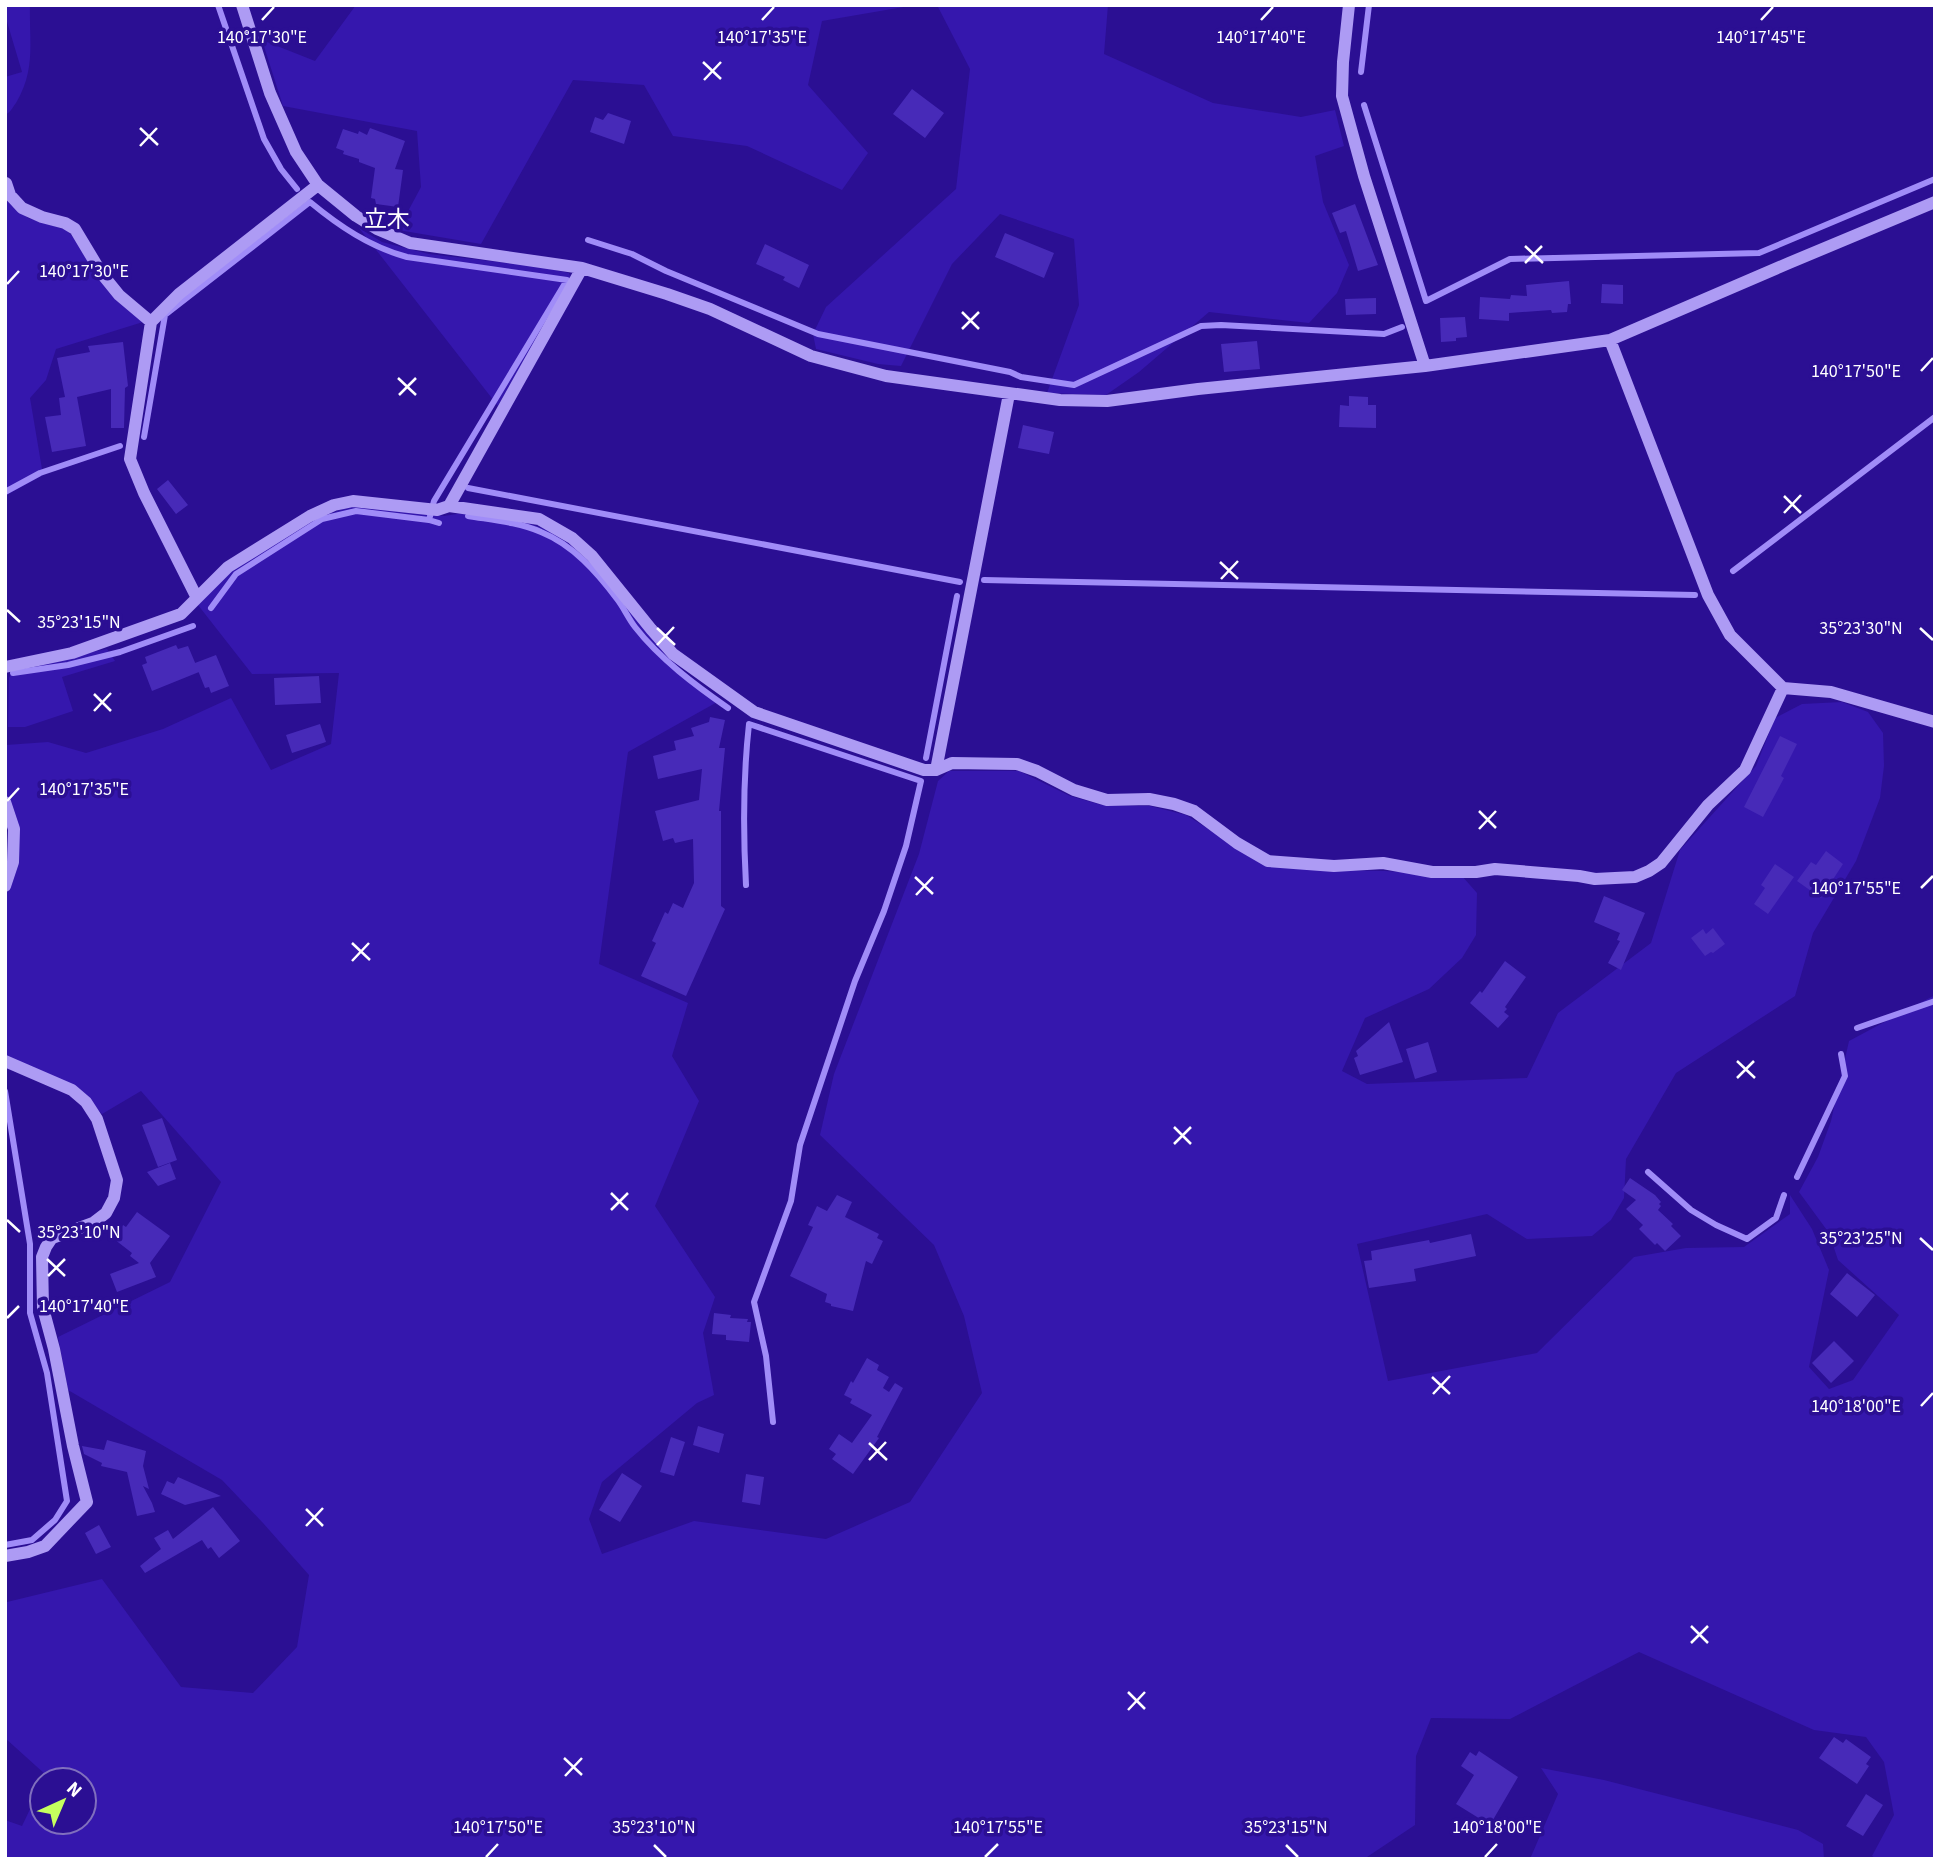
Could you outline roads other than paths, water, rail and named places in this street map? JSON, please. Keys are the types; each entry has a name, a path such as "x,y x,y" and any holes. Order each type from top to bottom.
{"street":[{"path":"242,5 270,93 296,152 318,185 356,216 377,229 410,243 582,268 667,293 710,309 811,356 886,376 1060,400 1107,401 1425,366 1610,340 1935,202"},
{"path":"1349,5 1342,96 1364,176 1425,366"},
{"path":"6,183 10,195 22,208 75,229 102,274 119,295 151,321"},
{"path":"197,598 130,459 151,321 179,294 318,185"},
{"path":"437,508 582,268"},
{"path":"1610,340 1708,594 1730,635 1783,688 1831,692 1935,722"},
{"path":"936,770 1009,394"},
{"path":"5,667 72,653 181,614 228,567 310,516 334,505 353,501 539,519 572,538 592,556 673,654 754,712 924,770 936,770 952,763 1017,764 1074,790 1107,800 1149,799 1174,804 1194,811 1237,843 1268,861 1334,866 1382,863 1432,872 1495,869 1595,879 1635,877 1661,863 1708,805 1745,770 1783,688"},
{"path":"5,802 14,829 13,862 5,886"},
{"path":"5,1061 72,1090 86,1102 97,1119 117,1180 114,1198 106,1213 93,1223 52,1238 42,1257 43,1308 87,1502 45,1546 5,1556"}],"waterway":[{"path":"218,5 264,139 281,169 297,189"},
{"path":"1361,72 1369,5"},
{"path":"1364,105 1426,301 1510,259 1759,253 1935,179"},
{"path":"144,437 165,315 310,202 356,235 393,253 567,280 434,501 429,520 356,511 322,519 236,574 211,608"},
{"path":"588,240 632,254 666,271 818,334 1010,372 1021,377 1074,385 1201,326 1384,334 1402,327"},
{"path":"1733,571 1935,417"},
{"path":"5,492 40,473 120,446"},
{"path":"468,488 960,582"},
{"path":"468,516 523,526 564,544 584,560 601,579 655,650 728,708"},
{"path":"429,520 439,523"},
{"path":"984,580 1695,595"},
{"path":"926,758 957,596"},
{"path":"13,673 68,665 120,652 193,626"},
{"path":"746,885 744,804 749,724 921,781 906,846 884,911 855,981 800,1145 791,1201 754,1302 766,1356 773,1422"},
{"path":"1857,1028 1935,1001"},
{"path":"1797,1177 1845,1076 1841,1054"},
{"path":"5,1091 30,1244 30,1313 47,1373 67,1501 55,1520 32,1540 5,1545"},
{"path":"1648,1172 1691,1210 1747,1239 1776,1218 1784,1195"}],"district":[{"name":"立木","path":"387,219"}]}
